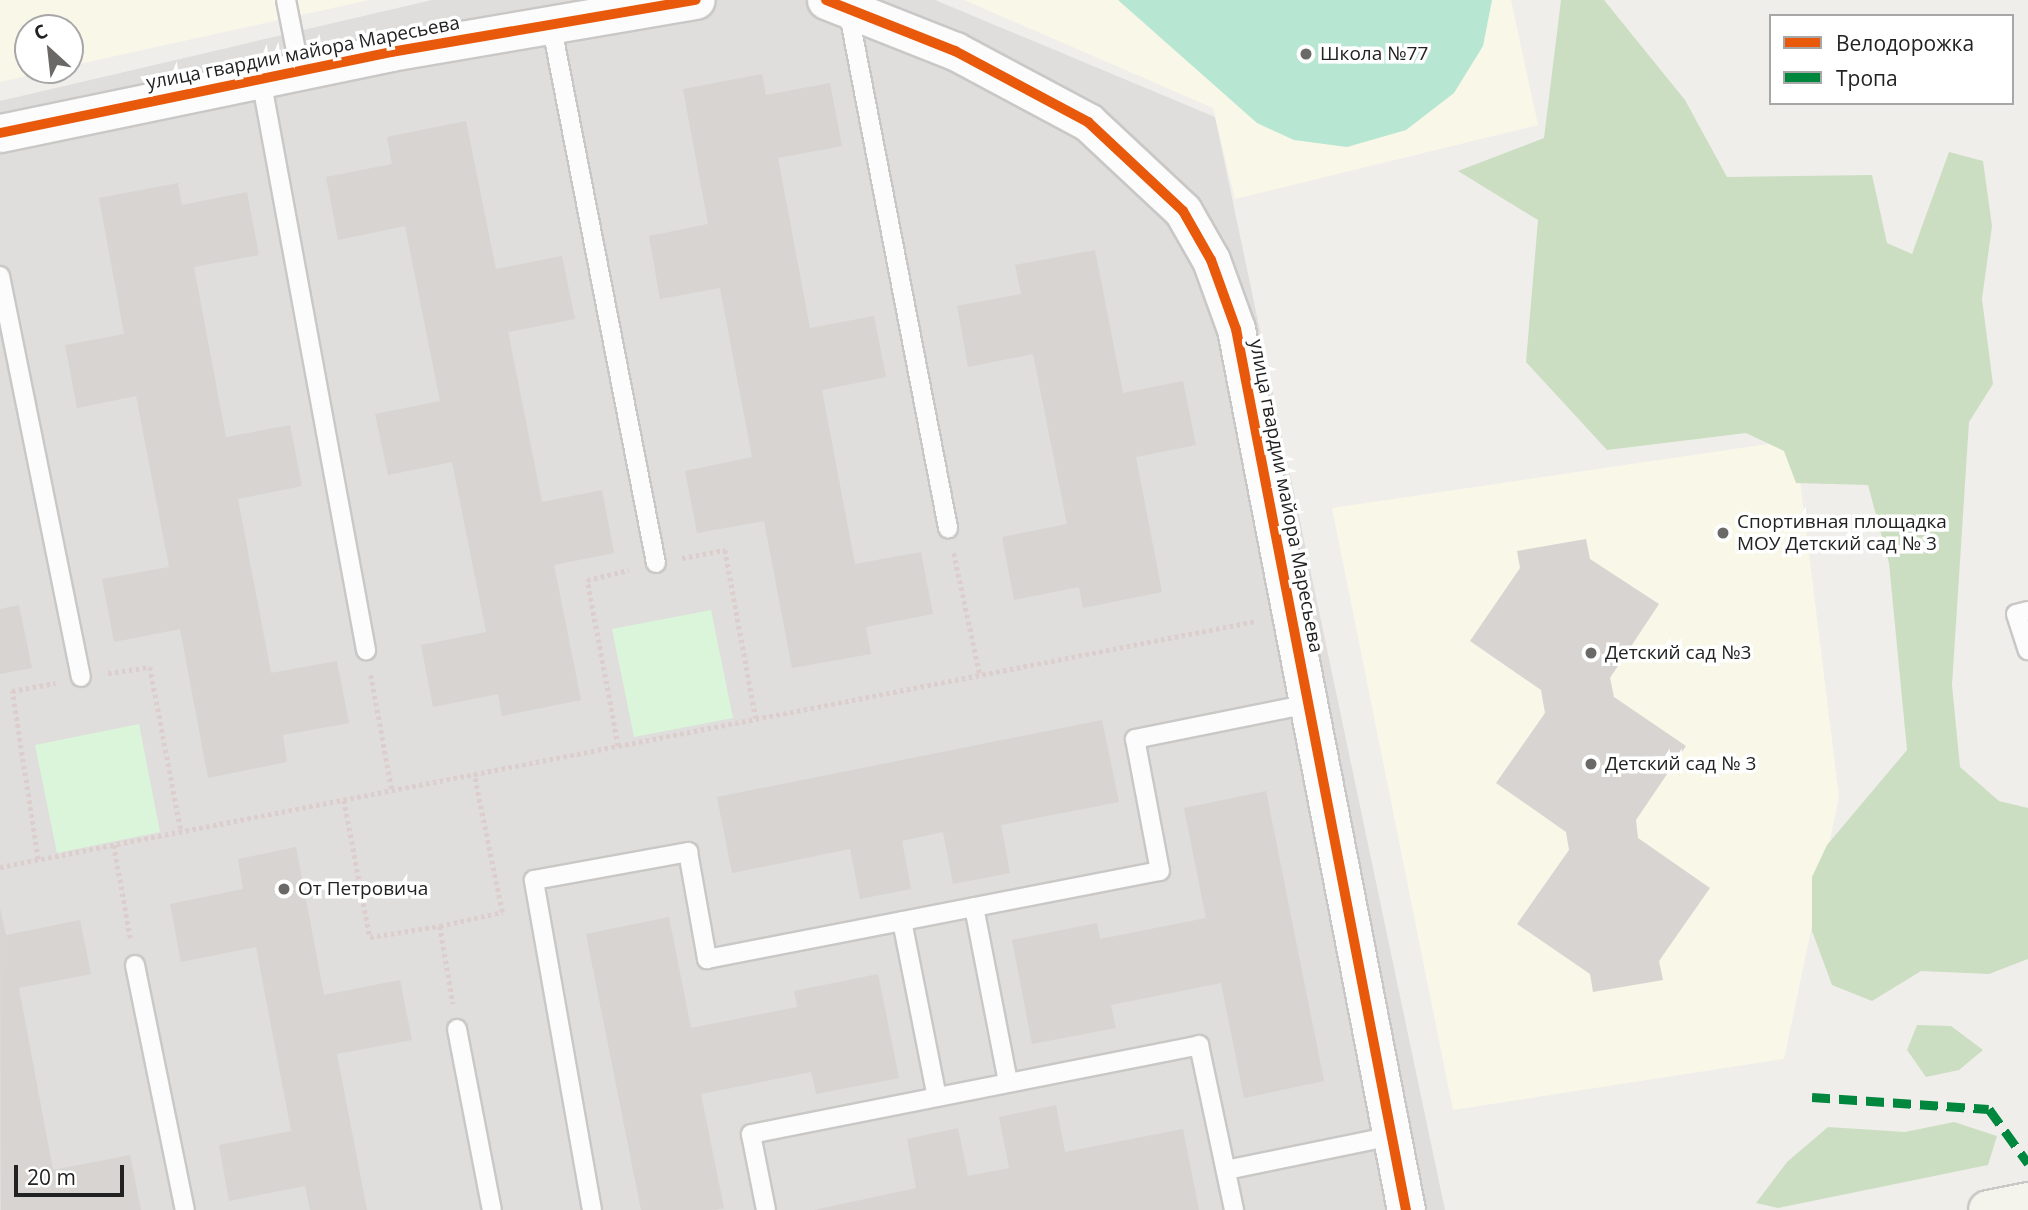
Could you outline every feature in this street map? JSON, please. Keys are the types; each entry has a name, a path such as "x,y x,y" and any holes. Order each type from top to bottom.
{"street":[{"name":"улица гвардии майора Маресьева","path":"0,134 300,71 551,23 696,0"},
{"name":"улица гвардии майора Маресьева","path":"836,2 955,51 1088,122 1183,211 1223,286 1236,329 1406,1210"},
{"path":"1987,1210 2028,1202"}],"lane":[{"path":"286,0 300,71"},
{"path":"836,2 948,528"},
{"path":"551,23 656,564"},
{"path":"261,79 366,650"},
{"path":"0,276 82,677"},
{"path":"2028,611 2016,614 2028,650"},
{"path":"592,1210 534,880 688,852 707,958 1160,871 1135,739 1308,705"},
{"path":"974,907 1008,1082"},
{"path":"902,921 937,1097"},
{"path":"135,965 185,1210"},
{"path":"457,1029 492,1210"},
{"path":"766,1210 751,1134 1199,1045 1234,1210"},
{"path":"1226,1170 1392,1136"}],"path":[{"path":"948,528 980,675"},
{"path":"618,746 587,580 725,550 756,719"},
{"path":"0,867 1290,614"},
{"path":"366,650 392,790"},
{"path":"38,859 12,691 82,677 150,667 181,831"},
{"path":"344,800 370,937 440,926 502,912 474,774"},
{"path":"114,845 135,965"},
{"path":"440,926 457,1029"}],"shaded area":[{"path":"0,0 369,0 84,63 84,14 14,14 14,79 0,82"},
{"path":"432,0 935,0 1215,117 1445,1210 0,1210 0,101 73,84 84,84 84,81"},
{"name":"Школа №77","path":"964,0 1511,0 1538,125 1235,199 1213,108"},
{"name":"Детский сад №3","path":"1795,440 1839,797 1784,1059 1453,1110 1332,508"}],"green space":[{"path":"1118,0 1492,0 1483,46 1454,93 1406,130 1347,147 1294,140 1257,123"},
{"path":"1561,0 1604,0 1685,100 1727,177 1872,175 1887,243 1912,254 1949,152 1983,161 1992,226 1982,299 1993,384 1969,422 1952,685 1960,767 1999,801 2028,808 2028,959 1989,974 1921,971 1872,1001 1832,985 1812,931 1812,877 1827,845 1907,750 1889,563 1868,485 1796,483 1784,451 1746,433 1607,450 1526,362 1538,220 1458,171 1544,138"},
{"path":"711,610 733,718 634,737 612,629"},
{"path":"139,724 160,832 57,853 35,745"},
{"path":"1917,1025 1951,1026 1983,1050 1959,1070 1926,1077 1907,1050"},
{"path":"1954,1122 1997,1136 1988,1165 1778,1208 1756,1203 1787,1162 1828,1127 1905,1132"}],"building":[{"path":"762,74 766,95 830,83 842,146 778,158 810,328 874,316 886,377 822,390 855,564 921,552 933,614 866,627 871,654 792,668 764,521 697,533 685,471 752,457 720,288 660,299 649,236 708,224 683,89"},
{"path":"466,121 496,269 562,256 575,319 508,332 542,502 602,490 614,553 554,565 581,700 502,716 498,694 433,707 421,645 486,632 452,462 388,475 375,414 440,401 405,226 338,240 326,177 392,164 387,137"},
{"path":"178,183 182,205 247,192 259,255 194,267 226,437 290,425 302,486 238,499 271,673 337,661 349,723 283,735 287,762 208,778 180,629 114,642 102,579 169,567 136,396 77,408 65,345 124,334 99,198"},
{"path":"1095,250 1123,393 1183,381 1196,445 1136,457 1162,592 1083,608 1079,587 1014,600 1002,537 1067,524 1033,354 968,367 957,306 1021,294 1015,265"},
{"name":"Детский сад № 3","path":"1586,539 1590,559 1659,604 1610,678 1614,697 1686,746 1636,820 1638,838 1710,888 1659,961 1663,980 1593,992 1590,974 1517,924 1569,850 1566,832 1496,783 1545,713 1541,690 1470,641 1520,568 1517,551"},
{"path":"19,605 32,668 0,674 0,609"},
{"path":"1102,720 1119,802 1001,825 1010,873 953,884 943,832 902,841 911,889 860,899 850,849 732,873 717,797"},
{"path":"1266,791 1324,1081 1244,1098 1221,983 1111,1005 1116,1028 1032,1044 1012,940 1097,923 1100,939 1206,918 1184,808"},
{"path":"296,847 324,995 400,980 412,1040 337,1054 367,1210 310,1210 305,1186 229,1201 219,1145 291,1131 256,947 181,962 170,904 243,889 238,859"},
{"path":"0,908 6,935 80,920 91,974 19,988 53,1170 130,1155 141,1210 1,1210"},
{"path":"669,917 691,1028 797,1007 794,991 878,974 899,1078 816,1094 811,1072 701,1094 724,1208 715,1210 641,1210 586,934"},
{"path":"1056,1105 1065,1152 1183,1129 1199,1210 814,1210 916,1188 907,1139 958,1128 968,1176 1009,1168 999,1117"}],"marked path":[{"path":"1812,1097 1989,1109 2028,1163"}],"cycle path":[{"path":"0,133 391,52 696,0"},
{"path":"826,0 955,51 1088,122 1183,211 1211,260 1236,329 1406,1210"}],"place":[{"name":"Школа №77","path":"1306,54"},
{"name":"Спортивная площадка МОУ Детский сад № 3","path":"1723,533"},
{"name":"Детский сад №3","path":"1591,653"},
{"name":"Детский сад № 3","path":"1591,764"},
{"name":"От Петровича","path":"284,889"}]}
